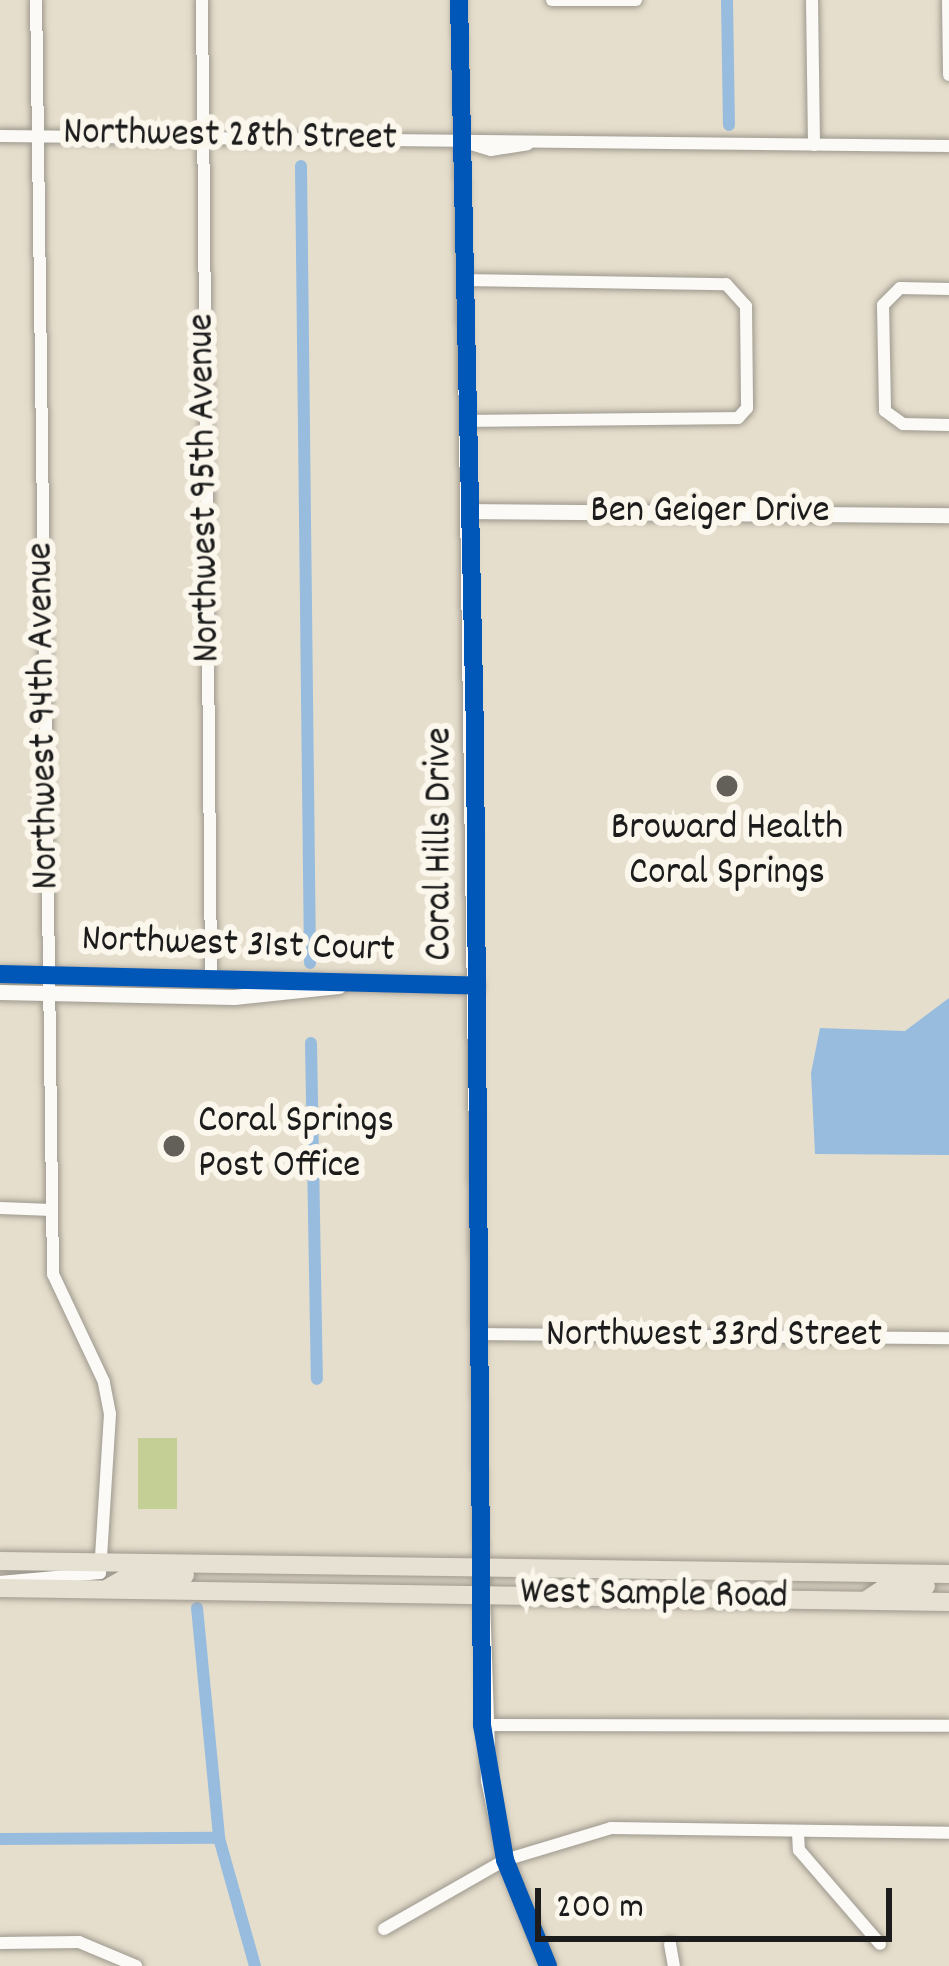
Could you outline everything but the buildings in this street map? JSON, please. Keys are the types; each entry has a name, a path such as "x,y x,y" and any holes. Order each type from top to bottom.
{"main road":[{"name":"West Sample Road","path":"0,1561 949,1574"},
{"path":"106,1589 129,1576 182,1576 218,1565"},
{"path":"800,1599 854,1586 866,1574"},
{"name":"West Sample Road","path":"0,1585 949,1602"},
{"path":"866,1600 886,1587 949,1586"}],"street":[{"name":"Northwest 94th Avenue","path":"36,0 52,1210 59,1298 107,1393 105,1563"},
{"name":"Northwest 95th Avenue","path":"202,0 211,976"},
{"name":"Coral Hills Drive","path":"459,0 470,511 482,1725 505,1860 548,1966"},
{"path":"551,0 636,0"},
{"path":"812,0 814,145"},
{"path":"948,0 949,75"},
{"name":"Northwest 28th Street","path":"0,136 460,141 491,150 530,143 949,146"},
{"path":"464,280 726,284 740,293 747,408 738,418 467,421"},
{"path":"949,289 901,288 888,296 885,410 893,419 949,425"},
{"name":"Ben Geiger Drive","path":"470,511 949,514"},
{"name":"Northwest 31st Court","path":"0,974 475,986"},
{"name":"Northwest 31st Court","path":"0,992 256,997 350,984"},
{"path":"0,1208 52,1210"},
{"name":"Northwest 33rd Street","path":"478,1334 949,1339"},
{"path":"0,1585 90,1580 105,1563"},
{"path":"482,1725 949,1726"},
{"path":"384,1929 505,1860 611,1828 949,1833"},
{"path":"798,1833 799,1850 880,1944"},
{"path":"0,1942 79,1942 136,1966"},
{"path":"670,1944 674,1966"}],"green space":[{"path":"138,1438 177,1438 177,1509 138,1509"}],"water":[{"path":"949,998 949,1155 815,1154 811,1073 820,1028 905,1031"}],"waterway":[{"path":"727,0 729,125"},
{"path":"301,166 310,963"},
{"path":"311,1043 317,1379"},
{"path":"197,1608 219,1838 255,1966"},
{"path":"0,1839 219,1838"}],"cycle path":[{"path":"459,0 475,735 482,1725 505,1860 548,1966"},
{"path":"0,974 475,986"}],"place":[{"name":"Broward Health Coral Springs","path":"727,786"},
{"name":"Coral Springs Post Office","path":"174,1146"}]}
